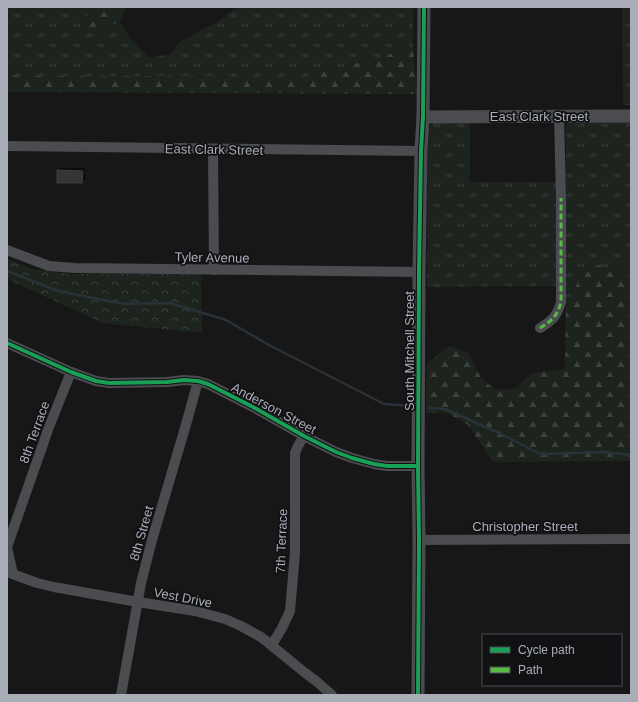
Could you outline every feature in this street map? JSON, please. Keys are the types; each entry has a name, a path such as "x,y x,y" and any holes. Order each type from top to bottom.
{"street":[{"name":"South Mitchell Street","path":"418,695 419,272 424,7"},
{"path":"540,328 551,321 558,312 561,302 559,116"},
{"name":"East Clark Street","path":"423,117 631,116"},
{"name":"East Clark Street","path":"7,146 421,151"},
{"path":"213,149 214,270"},
{"name":"Tyler Avenue","path":"7,250 49,266 82,269 419,272"},
{"name":"Anderson Street","path":"7,343 71,372 96,381 109,383 167,382 184,380 198,381 208,384 253,407 336,452 374,464 387,466 418,466"},
{"name":"8th Terrace","path":"10,573 7,547 49,428 71,372"},
{"name":"8th Street","path":"121,695 141,583 198,381"},
{"name":"7th Terrace","path":"271,645 282,628 290,611 295,553 295,453 304,436"},
{"name":"Christopher Street","path":"419,540 631,539"},
{"name":"Vest Drive","path":"10,573 54,588 195,611 225,619 261,637 332,695"}],"green space":[{"path":"7,7 93,7 86,11 92,34 119,22 132,40 148,57 170,55 181,41 219,21 237,7 413,7 413,48 305,77 7,76"},
{"path":"93,7 127,7 119,22 92,34 86,11"},
{"path":"622,7 631,7 631,105 623,105"},
{"path":"413,48 417,94 7,92 7,76 305,77"},
{"path":"470,119 470,182 554,182 558,184 558,286 427,287 428,133 433,122"},
{"path":"631,120 631,258 617,274 600,265 584,268 566,308 567,123"},
{"path":"631,258 631,461 493,462 468,425 447,413 426,413 427,363 450,346 468,353 481,378 496,390 516,388 532,373 565,369 566,308 584,268 600,265 617,274"},
{"path":"7,259 32,269 69,274 201,274 202,333 103,323 7,279"}],"building":[{"path":"57,170 83,171 82,183 57,183"}],"waterway":[{"path":"7,271 58,291 124,304 170,303 226,320 269,345 384,404 411,406"},
{"path":"430,408 445,409 499,433 540,454 604,452 631,455"}],"marked path":[{"path":"540,328 554,317 561,302 561,198"}],"cycle path":[{"path":"418,695 419,272 424,7"},
{"path":"7,343 71,372 96,381 109,383 167,382 184,380 198,381 208,384 253,407 336,452 374,464 387,466 418,466"}]}
